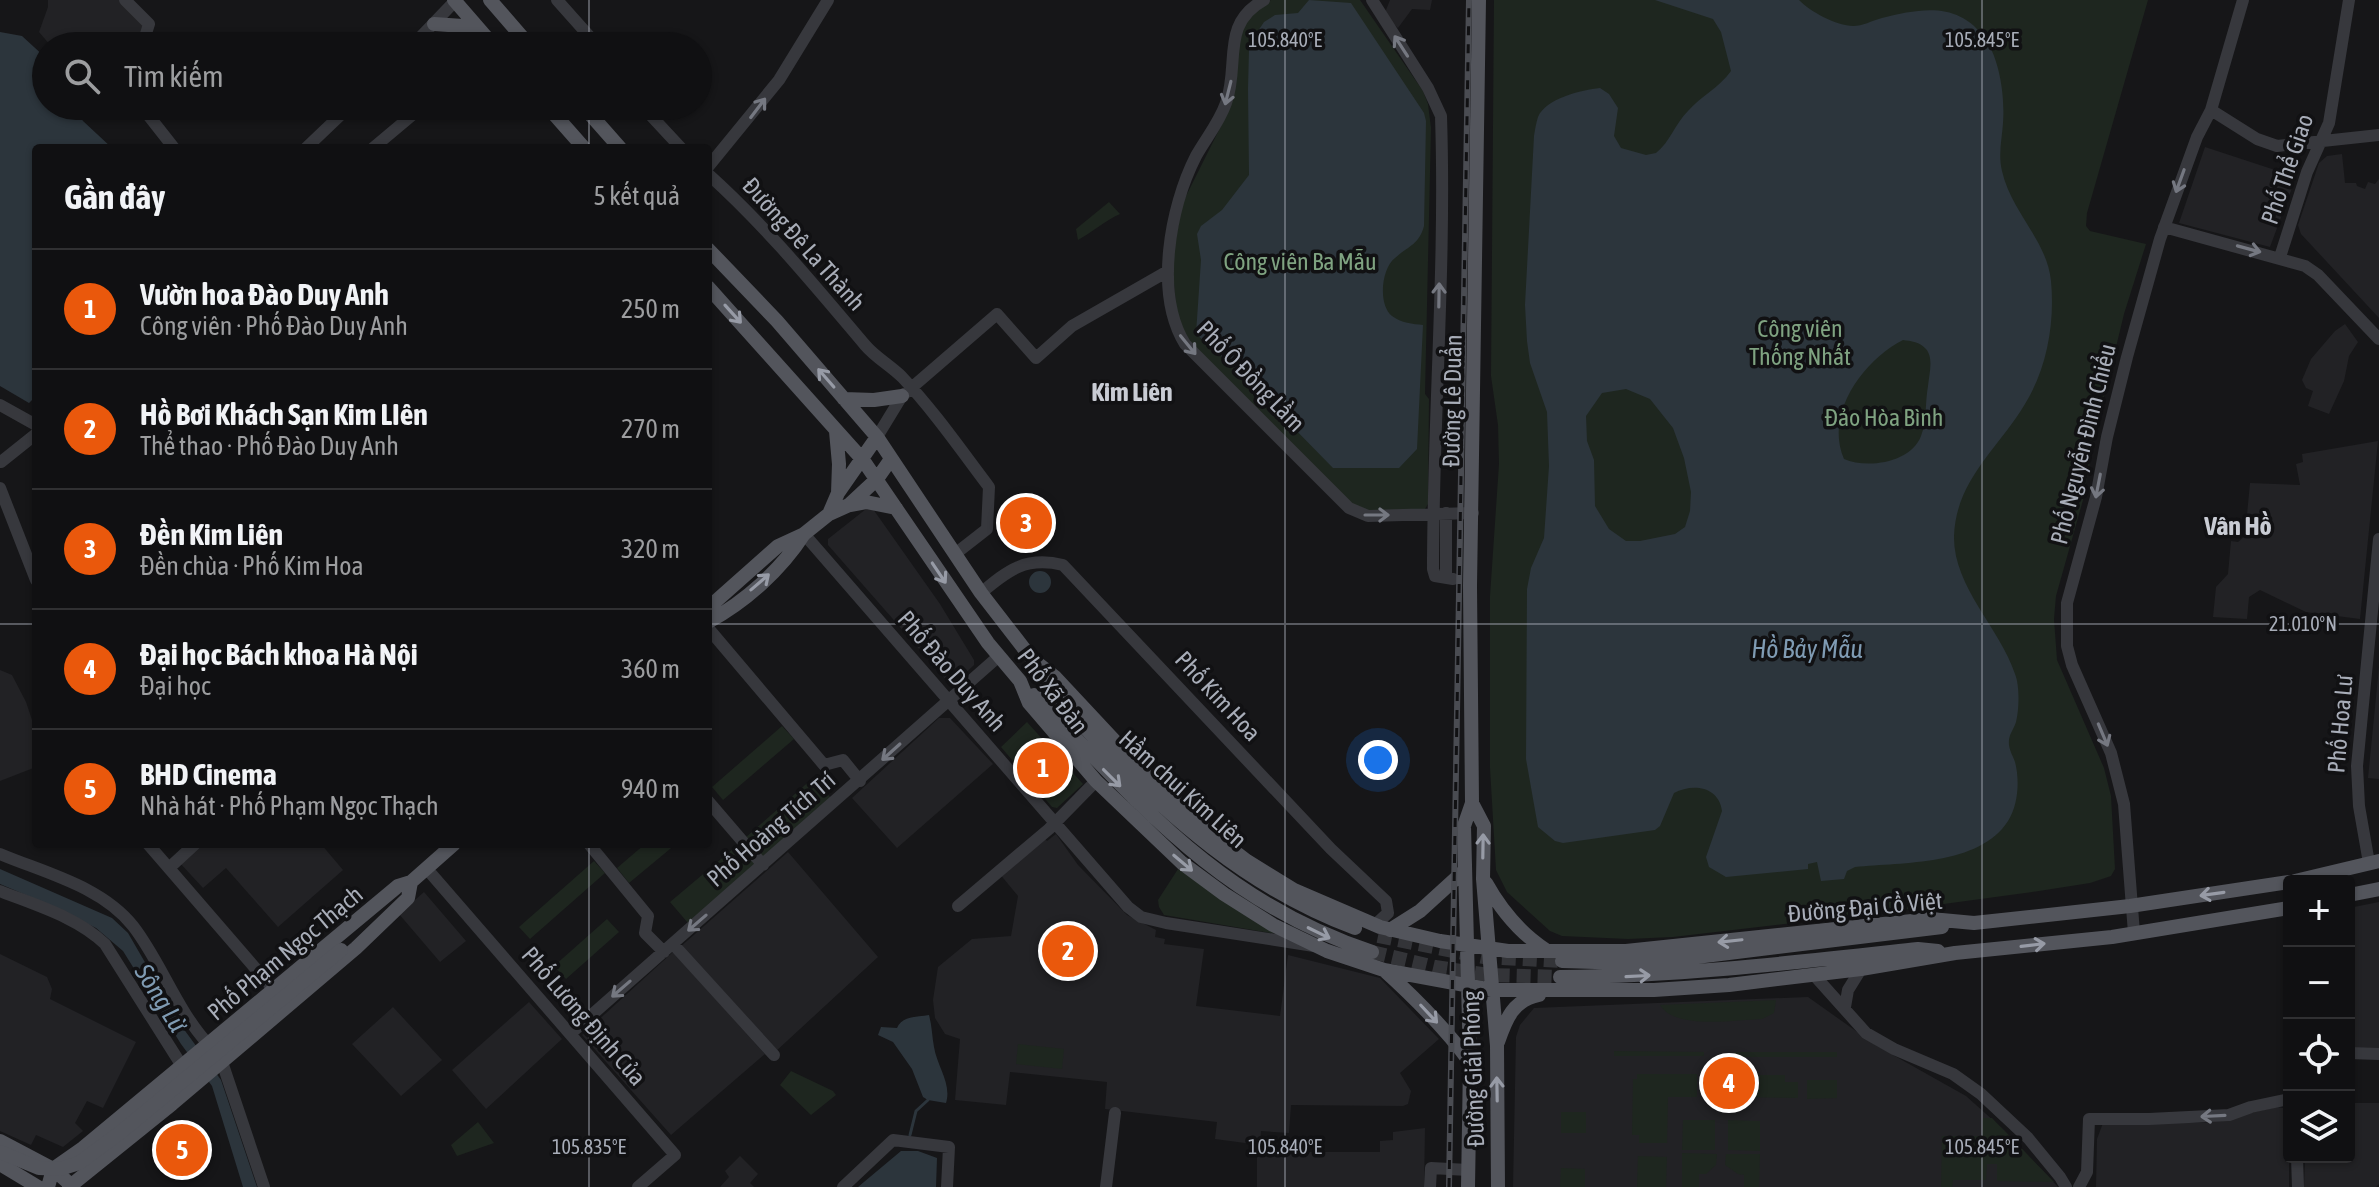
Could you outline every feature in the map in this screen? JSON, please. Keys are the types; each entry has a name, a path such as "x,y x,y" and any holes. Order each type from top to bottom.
{"main road":[{"path":"455,0 481,32"},
{"path":"490,0 518,32"},
{"name":"Đường Lê Duẩn","path":"1466,945 1464,826 1472,803 1470,586 1479,0"},
{"path":"434,24 477,27"},
{"path":"559,120 580,144"},
{"path":"595,120 616,144"},
{"name":"Phố Xã Đàn","path":"712,253 777,321 877,437 981,593 1032,659 1055,677 1126,753 1209,832 1247,861 1294,890 1381,930 1490,949"},
{"name":"Phố Xã Đàn","path":"712,291 863,460 939,574 1020,681 1029,703 1096,781 1182,863 1273,925 1317,947 1384,970 1492,990"},
{"path":"757,341 777,321"},
{"path":"844,399 874,400 907,392"},
{"path":"836,431 838,493"},
{"path":"829,514 838,493 877,437"},
{"path":"849,505 877,479 891,459"},
{"path":"712,612 716,601 778,546 804,534 829,514 866,502 896,508"},
{"name":"Hầm chui Kim Liên","path":"1020,681 1135,800 1195,855 1282,914 1333,939 1372,952"},
{"name":"Đường Lê Duẩn","path":"1472,803 1484,826 1483,879 1490,949"},
{"name":"Phố Phạm Ngọc Thạch","path":"53,1169 107,1129 398,886 411,882 450,848"},
{"path":"2320,875 2374,862"},
{"path":"1381,930 1420,911 1464,871"},
{"path":"1483,879 1498,905 1532,941 1547,950"},
{"name":"Phố Phạm Ngọc Thạch","path":"71,1186 197,1084 356,948 408,898 411,882"},
{"name":"Đường Đại Cồ Việt","path":"1490,949 1626,951 1931,919 1974,923 2130,906 2283,883"},
{"path":"2355,894 2379,889"},
{"path":"1497,1046 1516,1005 1559,984 1654,990 1814,975 1955,953 2134,933 2283,909"},
{"path":"341,950 371,910"},
{"path":"2,1154 39,1168 60,1169 79,1163 121,1132 341,950 383,922"},
{"path":"1562,961 1629,963 1672,960 1974,923"},
{"name":"Đường Giải Phóng","path":"1466,945 1470,1062 1468,1187"},
{"name":"Đường Giải Phóng","path":"1490,949 1497,1046 1498,1187"},
{"path":"1492,990 1718,971 1918,949 1955,953"},
{"path":"1384,970 1411,994 1470,1062"},
{"path":"107,1129 122,1146"},
{"path":"2,1154 53,1169 71,1186"},
{"path":"2,1154 38,1187"},
{"path":"48,1187 53,1169"}],"street":[{"path":"125,0 149,24 146,32"},
{"path":"426,32 455,0"},
{"path":"557,0 586,32"},
{"path":"712,162 779,80 828,0"},
{"name":"Phố Ô Đồng Lầm","path":"1264,0 1252,6 1239,22 1227,101 1215,128 1196,157 1173,220 1168,271 1174,323 1185,344 1349,508 1368,516 1473,513"},
{"path":"1372,0 1428,88 1441,116 1433,569 1435,576 1450,578 1446,513"},
{"name":"Phố Nguyễn Đình Chiểu","path":"2134,933 2124,804 2117,774 2072,665 2066,625 2073,578 2096,497 2107,437 2164,227 2197,137 2211,110 2243,0"},
{"name":"Phố Thể Giao","path":"2280,257 2307,172 2329,123 2349,0"},
{"path":"2211,110 2268,144 2288,147 2379,135"},
{"path":"152,120 171,144"},
{"path":"310,144 335,120"},
{"path":"378,144 406,120"},
{"path":"655,120 677,144"},
{"name":"Đường Đê La Thành","path":"712,178 800,267 865,345 888,363 907,392"},
{"path":"2164,227 2305,266 2318,275 2379,339"},
{"path":"877,437 907,392 997,314 1036,358 1072,326 1168,271"},
{"path":"907,392 989,487 987,529 955,554"},
{"path":"0,405 32,423"},
{"path":"0,461 32,437"},
{"path":"0,488 4,509 32,568"},
{"name":"Phố Đào Duy Anh","path":"804,534 1128,907 1141,917 1208,931 1317,947"},
{"name":"Phố Hoa Lư","path":"2374,862 2359,806 2357,766 2379,539"},
{"name":"Phố Kim Hoa","path":"981,593 1017,565 1044,560 1063,565 1331,849 1386,901 1388,913 1381,930"},
{"path":"712,628 824,765 843,760 860,781"},
{"name":"Phố Hoàng Tích Trí","path":"570,1034 999,656"},
{"path":"958,906 1055,824 1096,781"},
{"path":"712,806 763,865"},
{"path":"152,848 275,991"},
{"path":"169,868 191,848"},
{"path":"592,848 648,916 645,933 668,948 774,1055"},
{"path":"0,854 76,885 124,916 135,928 209,1045"},
{"name":"Phố Lương Định Của","path":"427,869 675,1155 638,1187"},
{"path":"0,891 56,914 98,937 129,978 150,1018 182,1066"},
{"path":"1845,1007 1848,990 1861,969"},
{"path":"1814,975 1866,1033 1894,1049 1953,1074 1981,1094 2028,1138 2066,1187"},
{"path":"2355,1053 2379,1054"},
{"path":"220,1064 264,1187"},
{"path":"2079,1187 2087,1172 2089,1119 2229,1115 2283,1100"},
{"path":"1106,1187 1115,1113"},
{"path":"843,1187 893,1140 949,1147 947,1187"},
{"path":"2297,1163 2298,1187"},
{"name":"Đường Giải Phóng","path":"1430,1187 1431,1168 1468,1170"}],"shaded area":[{"path":"48,0 121,0 144,22 140,32 39,32"},
{"path":"1390,0 1432,0 1430,10 1412,9 1398,28 1384,15"},
{"path":"2205,147 2296,177 2270,247 2179,223"},
{"path":"2342,154 2345,183 2356,183 2365,189 2368,182 2375,184 2379,179 2379,318 2301,234 2298,225 2319,163 2327,156"},
{"path":"2345,324 2358,342 2349,356 2344,381 2329,414 2308,406 2313,391 2306,388 2302,380 2311,359"},
{"path":"2378,441 2360,619 2306,612 2260,590 2249,597 2247,619 2213,617 2216,587 2228,574 2231,541 2238,542 2245,536 2250,483 2300,485 2296,464 2303,462 2302,454"},
{"path":"866,509 873,509 940,604 974,660 974,665 956,682 949,683 828,545 828,539"},
{"path":"2379,667 2379,779 2368,778"},
{"path":"0,670 12,675 32,720 32,769 0,781"},
{"path":"939,718 950,718 993,764 897,848 852,798"},
{"path":"1056,834 1078,865 1127,915 1156,930 1155,937 1165,939 1164,944 1204,949 1196,1006 1280,1016 1288,955 1380,978 1439,1039 1400,1073 1411,1091 1408,1104 1291,1105 1289,1133 1261,1131 1260,1145 1215,1139 1217,1122 1105,1109 1107,1082 1010,1072 1006,1105 955,1100 960,1039 945,1034 935,1018 933,1000 938,967 972,939 1011,936 1018,896 999,873 1043,836 1047,841"},
{"path":"195,848 324,848 343,870 278,927 226,868 203,888 179,862"},
{"path":"788,852 878,957 774,1053 679,948"},
{"path":"424,892 466,941 440,962 399,914"},
{"path":"2379,902 2379,1054 2355,1053 2355,907"},
{"path":"673,952 765,1054 671,1135 582,1035"},
{"path":"0,954 47,977 52,989 50,999 136,1042 103,1108 87,1101 75,1123 83,1131 63,1147 36,1135 31,1145 0,1131"},
{"path":"1808,997 1877,1046 1966,1096 2004,1130 2058,1187 1513,1187 1516,1037 1520,1025 1534,1008"},
{"path":"529,1002 562,1039 486,1109 452,1070"},
{"path":"393,1007 442,1060 401,1096 352,1044"},
{"path":"2355,1103 2379,1103 2379,1184 2376,1187 2304,1187 2305,1163 2355,1163"},
{"path":"2283,1108 2283,1163 2289,1163 2289,1187 2096,1187 2097,1139 2103,1123 2205,1123"},
{"path":"1425,1128 1424,1187 1257,1187 1257,1152 1380,1152 1380,1141 1393,1140 1393,1132"},
{"path":"740,1156 758,1174 750,1183 754,1187 720,1187 729,1177 725,1171"}],"green space":[{"name":"Công viên Ba Mẫu","path":"1271,0 1360,0 1423,91 1428,104 1431,128 1425,394 1429,399 1428,504 1425,509 1361,512 1190,345 1177,315 1172,262 1182,204 1229,110 1240,28 1260,6"},
{"name":"Hồ Bảy Mẫu","path":"1494,0 2148,0 2087,213 2086,226 2090,231 2146,244 2124,314 2095,434 2083,500 2056,596 2054,619 2057,660 2104,768 2111,796 2115,869 2111,876 2090,883 1863,915 1673,937 1628,939 1562,936 1550,931 1507,892 1496,870 1490,768 1490,596 1499,464 1498,425 1491,376"},
{"path":"1109,202 1120,214 1078,240 1076,229"},
{"path":"1027,722 1083,784 1057,808 1052,807 1001,747"},
{"path":"782,726 794,739 723,800 712,787"},
{"path":"813,778 832,799 764,859 745,838"},
{"path":"740,843 758,864 688,923 670,902"},
{"path":"640,848 671,848 629,883 617,868"},
{"path":"594,861 605,873 530,939 519,927"},
{"path":"1178,869 1277,934 1164,915 1158,900"},
{"path":"607,919 619,932 566,979 554,966"},
{"path":"1776,1000 1774,1013 1762,1019 1722,1022 1678,1018 1660,1005"},
{"path":"1018,1044 1064,1049 1062,1069 1016,1064"},
{"path":"1614,1051 1704,1052 1704,1056 1614,1056"},
{"path":"1734,1052 1837,1052 1837,1057 1734,1057"},
{"path":"791,1071 836,1095 811,1115 780,1085"},
{"path":"1637,1074 1697,1074 1697,1097 1668,1097 1667,1143 1639,1143 1639,1135 1632,1135 1633,1079 1637,1079"},
{"path":"1738,1075 1785,1075 1785,1082 1798,1082 1798,1098 1738,1097"},
{"path":"1807,1080 1837,1080 1837,1098 1807,1099"},
{"path":"1561,1112 1586,1112 1586,1133 1561,1133"},
{"path":"1983,1118 1992,1118 2054,1182 1997,1181 1997,1164 1987,1164 1986,1180 1953,1180 1952,1187 1941,1187 1942,1136 1982,1136"},
{"path":"1683,1120 1715,1120 1715,1150 1682,1150"},
{"path":"1728,1120 1760,1121 1760,1151 1728,1150"},
{"path":"478,1122 494,1143 457,1156 451,1145"},
{"path":"1682,1153 1717,1154 1716,1165 1706,1174 1699,1174 1699,1187 1682,1187"},
{"path":"1726,1154 1760,1154 1759,1187 1744,1187 1744,1175 1725,1165"},
{"path":"1638,1156 1667,1157 1666,1187 1637,1187"},
{"path":"1561,1168 1585,1169 1585,1187 1560,1187"}],"water":[{"name":"Công viên Ba Mẫu","path":"1309,0 1351,3 1424,113 1426,121 1424,226 1416,241 1390,263 1383,287 1385,304 1392,316 1403,322 1423,325 1417,449 1399,468 1333,468 1285,419 1286,413 1196,334 1201,260 1197,234 1201,226 1222,210 1249,175 1248,89 1252,40 1264,22 1275,15 1298,13"},
{"name":"Hồ Bảy Mẫu","path":"1655,0 1799,0 1824,17 1853,26 1925,10 1952,13 1976,27 1991,49 1998,69 2003,102 2002,171 2013,200 2048,266 2052,313 2048,345 2033,390 1970,481 1957,516 1954,536 1961,573 2008,657 2017,679 2018,698 2016,722 2009,742 2017,777 2014,808 1995,836 1960,854 1917,862 1855,867 1847,871 1844,879 1821,881 1817,862 1808,864 1808,869 1726,877 1709,867 1706,857 1722,811 1720,803 1710,792 1696,788 1674,793 1660,826 1655,830 1563,843 1555,841 1538,827 1526,759 1527,589 1531,568 1544,538 1549,466 1547,412 1530,363 1525,305 1536,124 1542,110 1556,100 1600,88 1609,94 1618,108 1614,136 1621,148 1646,155 1656,153 1688,111 1731,71 1721,32 1713,19","holes":["1903,340 1921,345 1930,357 1921,436 1916,445 1898,458 1876,463 1844,459 1839,442 1839,424 1851,390 1875,361","1626,389 1650,399 1673,428 1684,458 1691,492 1690,511 1685,527 1675,534 1626,541 1609,529 1595,506 1594,460 1587,441 1586,416 1602,393"]},
{"path":"0,32 22,36 32,45 32,120 82,120 108,144 32,144 32,400 29,403 0,386"},
{"path":"1036,571 1044,571 1051,582 1044,593 1036,593 1029,586 1029,578"},
{"name":"Sông Lừ","path":"0,869 112,918 128,933 183,1028 221,1080 257,1187 243,1187 212,1086 181,1044 123,951 96,928 0,884"},
{"path":"1053,942 1085,945 1084,960 1052,957"},
{"path":"929,1015 936,1054 947,1089 946,1103 923,1097 912,1069 893,1042 878,1035 881,1027 897,1028 906,1019"},
{"path":"901,1151 918,1151 937,1158 936,1187 858,1187"}],"waterway":[{"path":"910,1135 916,1111 928,1100"}],"tunnel":[{"path":"1378,936 1483,957 1562,961"},
{"path":"1372,952 1435,967 1489,975 1560,977"}],"railway":[{"path":"1449,1187 1469,0"}],"place":[{"name":"Đền Kim Liên","path":"1026,523"},
{"name":"Vườn hoa Đào Duy Anh","path":"1043,768"},
{"name":"Hồ Bơi Khách Sạn Kim LIên","path":"1068,951"},
{"name":"Đại học Bách khoa Hà Nội","path":"1729,1083"},
{"name":"BHD Cinema","path":"182,1150"}],"district":[{"name":"Kim Liên","path":"1132,392"},
{"name":"Vân Hồ","path":"2238,526"}],"park label":[{"name":"Công viên Thống Nhất","path":"1800,342"},
{"name":"Đảo Hòa Bình","path":"1884,417"}]}
